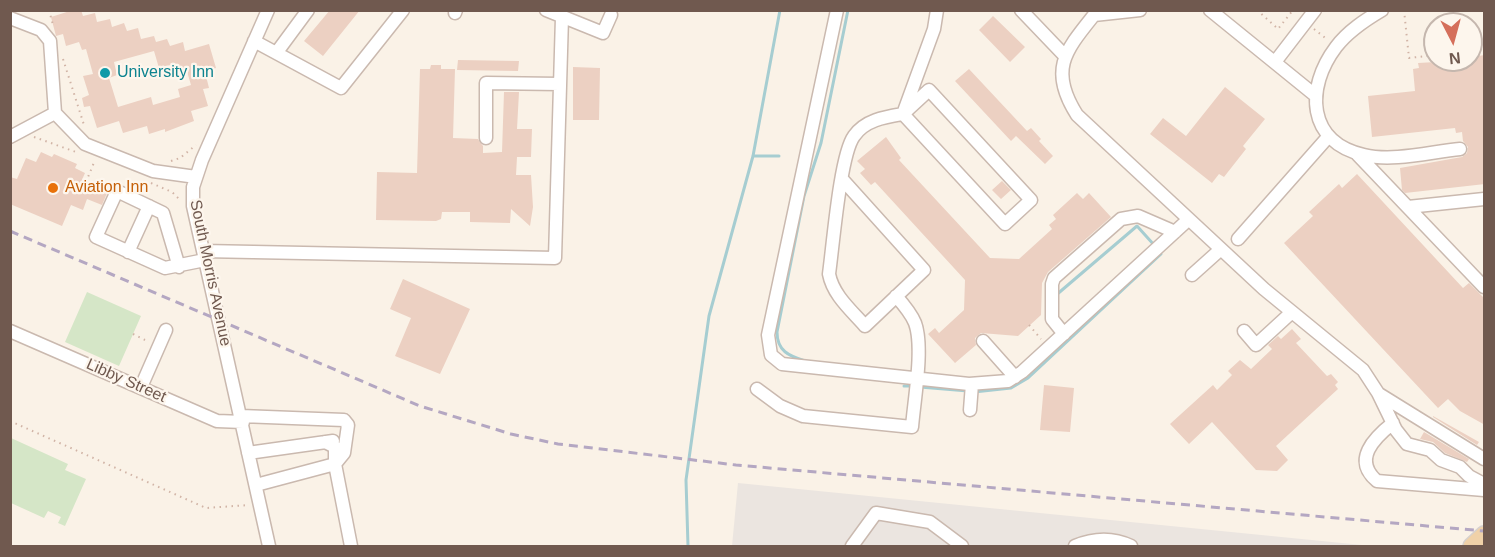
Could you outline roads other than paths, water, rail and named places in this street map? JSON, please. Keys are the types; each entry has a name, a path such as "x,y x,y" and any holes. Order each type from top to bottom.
{"main road":[{"path":"1471,546 1485,534"}],"street":[{"name":"South Morris Avenue","path":"268,10 196,177 193,206 269,546"},
{"path":"276,52 309,10"},
{"path":"254,41 341,88 404,10"},
{"path":"546,10 562,17 575,16 603,33 611,15"},
{"path":"837,10 768,335 769,349 775,360 791,367 972,384 996,384 1015,377 1049,348 1189,219"},
{"path":"903,114 934,29 937,10"},
{"path":"1021,10 1065,56"},
{"path":"1140,10 1096,13 1069,46 1062,66 1062,88 1077,115 1221,249 1292,312 1364,370 1407,444 1430,450 1441,460 1460,467 1469,476 1485,484"},
{"path":"1210,10 1316,96"},
{"path":"1382,10 1350,32 1337,46 1320,74 1316,96 1321,126 1328,136 1357,153 1482,282"},
{"path":"1275,62 1308,15"},
{"path":"179,267 167,218 149,206 117,191 96,237 165,268 179,267 204,256 555,258 562,17"},
{"path":"10,18 41,30 50,41 55,113 85,144 153,171 196,177"},
{"path":"486,138 486,83 560,84"},
{"path":"842,179 924,270 865,326 831,286 829,274 842,179 846,150 854,136 868,123 903,114 929,90 1031,200 1005,224 903,114"},
{"path":"10,137 55,113"},
{"path":"1238,239 1328,136"},
{"path":"1357,153 1379,158 1460,149"},
{"path":"1408,207 1485,199"},
{"path":"128,252 149,206"},
{"path":"1064,334 1052,319 1054,278 1121,219 1138,216 1175,232"},
{"path":"1192,275 1221,249"},
{"path":"757,389 780,406 803,416 912,427 917,379 916,325 910,312 896,296"},
{"path":"1245,332 1256,345 1292,312"},
{"path":"141,387 166,330"},
{"name":"Libby Street","path":"10,331 217,421 242,419 344,420 348,425 347,435"},
{"path":"982,341 1015,377"},
{"path":"970,410 972,384"},
{"path":"1378,393 1485,459"},
{"path":"1393,423 1378,435 1367,451 1367,470 1377,482 1485,490"},
{"path":"248,453 325,442 347,435 344,453 334,464 255,485"},
{"path":"325,442 334,447 334,464 351,546"},
{"path":"852,546 876,513 930,522 962,546"},
{"path":"1075,546 1087,541 1106,539 1118,540 1131,546"}],"waterway":[{"path":"688,546 686,480 709,316 753,156 780,10"},
{"path":"805,361 785,352 779,344 777,332 804,196 821,143 848,10"},
{"path":"753,156 779,156"},
{"path":"1055,296 1137,226 1155,246"},
{"path":"974,392 1011,388 1028,378 1161,254 1159,251"},
{"path":"904,386 914,386"},
{"path":"920,387 968,391"}],"railway":[{"path":"10,231 420,406 511,434 558,444 736,465 1484,531"}],"place":[{"name":"University Inn","path":"105,73"},
{"name":"Aviation Inn","path":"53,188"}]}
